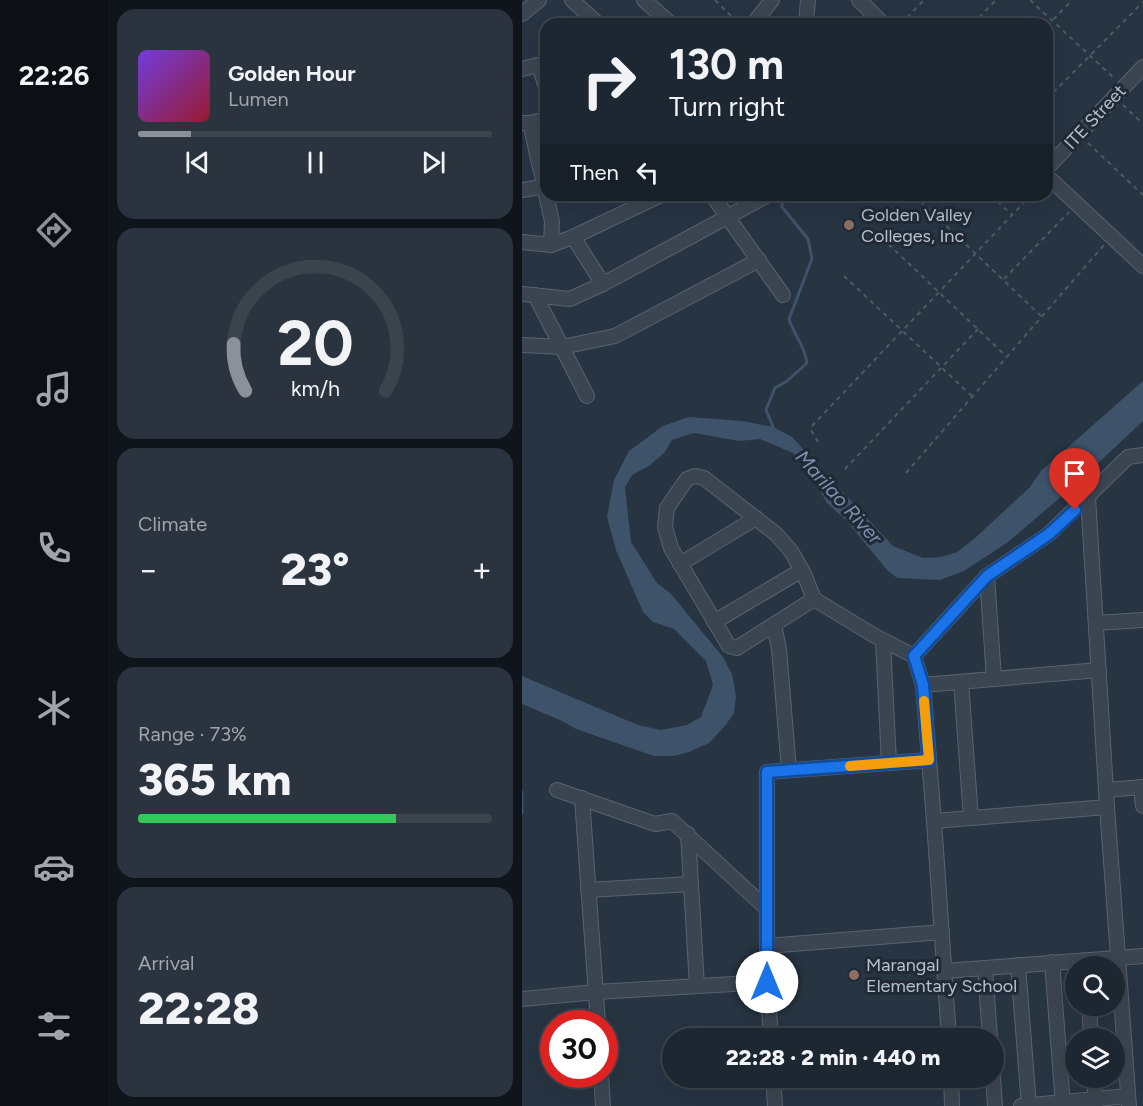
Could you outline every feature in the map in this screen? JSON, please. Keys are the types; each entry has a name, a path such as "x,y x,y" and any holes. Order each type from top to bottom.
{"street":[{"path":"522,14 540,0"},
{"path":"573,0 590,18"},
{"path":"645,0 664,18"},
{"path":"758,18 772,0"},
{"path":"806,18 808,0"},
{"path":"859,0 877,18"},
{"path":"522,69 540,66"},
{"name":"ITE Street","path":"1053,162 1143,67"},
{"path":"526,123 540,170"},
{"path":"1053,182 1143,266"},
{"path":"522,190 540,190"},
{"path":"548,201 552,221 551,245"},
{"path":"522,242 551,245 648,201"},
{"path":"716,201 783,295"},
{"path":"528,295 570,299 603,284 757,201"},
{"path":"573,237 603,284"},
{"path":"522,345 562,347 615,336 759,260"},
{"path":"528,295 562,347 587,396"},
{"path":"914,656 987,576 1049,534 1128,457 1143,455"},
{"path":"814,599 737,648 729,646 671,548 665,527 667,508 687,479 695,476 704,478 776,534 791,551 814,599 883,641 914,656 923,685 948,1028"},
{"path":"1088,497 1118,956"},
{"path":"680,564 756,518"},
{"path":"714,622 802,570"},
{"path":"987,576 994,679"},
{"path":"1096,623 1143,620"},
{"path":"774,625 779,649 789,770"},
{"path":"883,641 889,763"},
{"path":"923,685 1099,670"},
{"path":"961,682 971,818"},
{"path":"770,1028 767,982 767,772 929,760"},
{"path":"1106,790 1142,787 1143,806"},
{"path":"557,790 655,824 672,821 767,909"},
{"path":"582,798 597,1010"},
{"path":"934,821 1107,807"},
{"path":"688,834 697,986"},
{"path":"588,890 690,884"},
{"path":"767,946 942,932"},
{"path":"1125,957 1143,956"},
{"path":"1052,962 1062,1104"},
{"path":"945,971 1065,962"},
{"path":"1018,965 1029,1106"},
{"path":"985,968 989,1028"},
{"path":"522,999 596,992 767,982"},
{"path":"1021,1106 1128,1101 1122,1016"},
{"path":"602,1088 603,1106"},
{"path":"774,1088 775,1106"},
{"path":"951,1088 952,1106"},
{"path":"994,1088 995,1106"},
{"path":"1095,1088 1096,1103"}],"path":[{"path":"715,0 733,18"},
{"path":"907,18 924,0"},
{"path":"979,18 996,0"},
{"path":"1030,0 1049,18"},
{"path":"1053,20 1072,0"},
{"path":"1053,93 1143,2"},
{"path":"1053,22 1090,56 1143,124"},
{"path":"1079,135 1143,195"},
{"path":"920,201 1042,317"},
{"path":"997,201 1012,215"},
{"path":"818,442 811,430 812,426 1025,201"},
{"path":"1003,280 1077,204"},
{"path":"906,473 1112,236"},
{"path":"882,237 1007,357"},
{"path":"844,276 973,397"},
{"path":"845,469 978,329"}],"water":[{"name":"Marilao River","path":"1143,381 1143,421 1076,484 1008,542 964,571 940,580 897,578 887,570 846,520 827,503 805,464 793,453 760,439 739,441 694,433 672,440 665,452 649,466 632,475 625,487 631,542 657,583 671,594 723,657 732,674 736,696 734,713 709,743 674,756 654,756 576,729 522,704 522,676 638,725 661,730 687,725 701,717 713,685 706,661 674,629 653,622 643,612 616,550 607,517 614,480 629,451 663,426 689,417 742,421 773,427 792,437 893,546 923,558 941,557 957,552 975,538 1030,487 1041,471"}],"waterway":[{"path":"773,427 766,410 775,388 787,381 807,363 789,319 812,259 808,239 782,207 782,201"},
{"path":"522,792 522,813"}],"slow traffic":[{"path":"850,766 929,760 924,701"}],"place":[{"name":"Golden Valley Colleges, Inc","path":"849,225"},
{"name":"Marangal Elementary School","path":"854,975"}],"route":[{"path":"767,982 767,772 929,760 923,685 914,656 987,576 1049,534 1075,510"}]}
